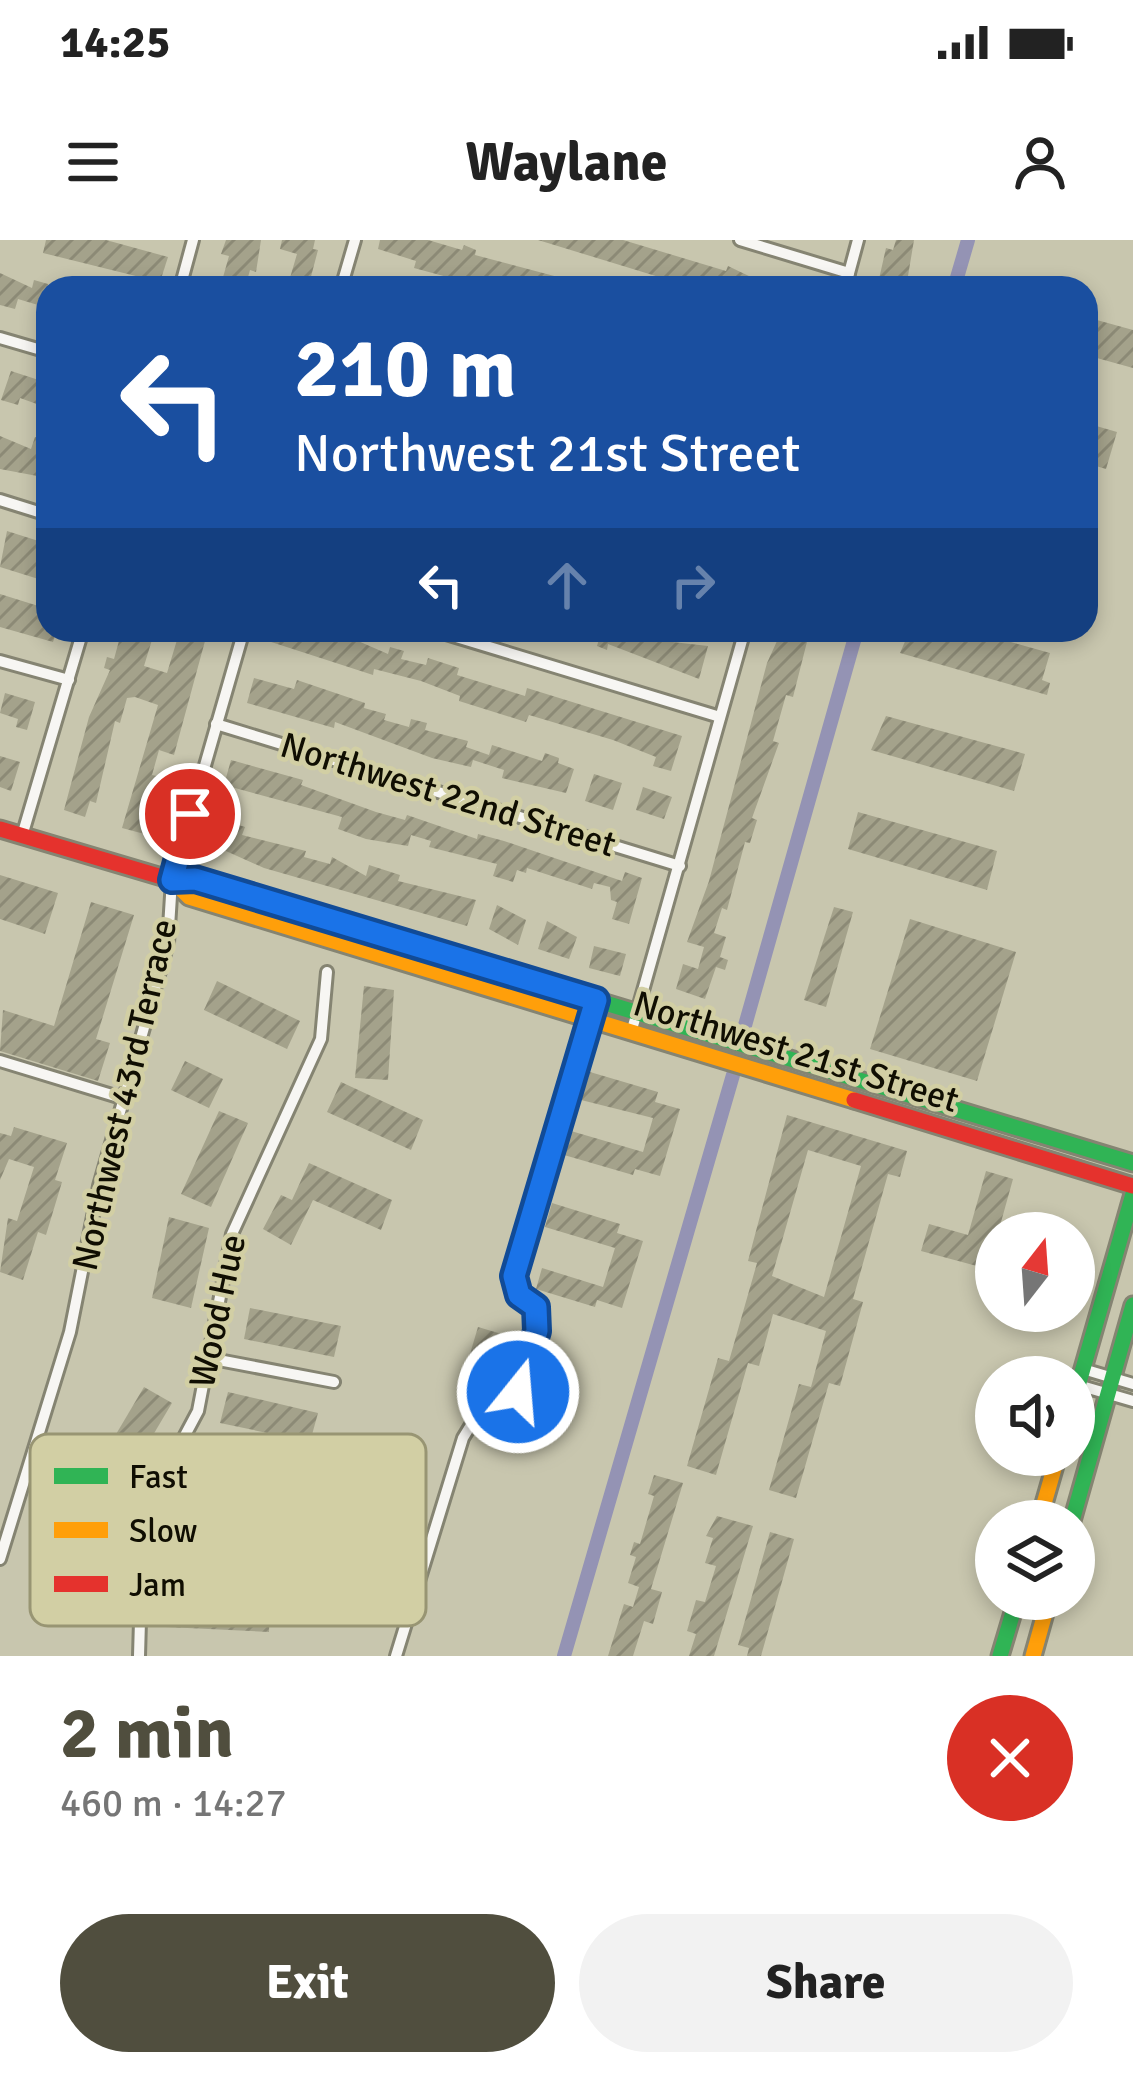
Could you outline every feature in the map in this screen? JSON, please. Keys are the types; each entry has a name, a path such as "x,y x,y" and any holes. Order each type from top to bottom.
{"street":[{"path":"184,276 194,240"},
{"path":"348,276 355,240"},
{"path":"740,240 849,273"},
{"path":"848,276 858,240"},
{"path":"0,338 36,348"},
{"path":"0,500 36,510"},
{"path":"22,836 79,642"},
{"name":"Northwest 43rd Terrace","path":"39,1434 70,1332 99,1186 168,943 172,880 240,642"},
{"path":"473,642 720,717"},
{"path":"631,1033 742,642"},
{"path":"0,661 69,680"},
{"name":"Northwest 22nd Street","path":"216,724 680,866"},
{"name":"Northwest 21st Street","path":"0,829 172,880 195,879 1133,1163"},
{"name":"Northwest 21st Street","path":"172,880 189,897 1133,1190"},
{"name":"Wood Hue","path":"186,1434 198,1411 238,1214 321,1039 327,972"},
{"path":"426,1558 463,1438 482,1407 518,1392 525,1372 537,1331 536,1307 519,1295 514,1276 596,1000"},
{"path":"0,1061 125,1099"},
{"path":"1086,1356 1133,1190"},
{"path":"1078,1500 1133,1305"},
{"path":"208,1358 334,1382"},
{"path":"1095,1386 1133,1384"},
{"path":"1110,1386 1133,1401"},
{"name":"Northwest 43rd Terrace","path":"0,1559 30,1462"},
{"path":"1000,1656 1011,1620"},
{"path":"1033,1656 1043,1620"},
{"name":"Wood Hue","path":"139,1656 140,1626"},
{"path":"396,1656 405,1626"}],"building":[{"path":"46,240 106,240 168,257 162,276 136,276 43,253"},
{"path":"226,240 261,240 256,272 250,270 248,276 223,276 229,256 221,254"},
{"path":"282,240 315,240 313,249 318,250 311,276 291,276 297,254 280,249"},
{"path":"380,240 428,240 462,250 464,245 476,250 475,255 554,276 444,276 414,268 416,261 378,249"},
{"path":"538,240 623,240 726,271 728,266 749,276 656,276"},
{"path":"896,240 914,240 908,276 880,276 886,248 893,250"},
{"path":"0,273 32,288 36,281 36,304 18,299 15,309 0,305"},
{"path":"1098,320 1133,330 1133,368 1098,358"},
{"path":"11,371 36,379 36,404 20,398 18,405 1,400"},
{"path":"1098,426 1117,432 1106,469 1098,467"},
{"path":"0,436 31,449 36,437 36,476 0,469"},
{"path":"7,531 36,540 36,578 0,567"},
{"path":"0,594 36,605 36,637 0,627"},
{"path":"119,642 151,642 144,666 167,673 176,642 205,642 174,755 159,750 152,775 169,779 152,836 122,828 158,705 135,697 127,698 120,723 115,721 96,803 90,801 85,817 64,810 89,717 110,670 104,668 107,657 114,659"},
{"path":"271,642 360,642 388,654 390,647 404,651 401,659 426,665 428,658 459,668 457,675 525,696 527,688 682,736 671,771 653,766 656,757 613,740 529,715 526,722 459,701 460,696 421,681 374,669 373,675"},
{"path":"598,642 673,642 708,646 699,679 608,644 607,650 597,646"},
{"path":"777,642 807,642 793,697 786,695 773,741 779,743 752,818 757,820 750,843 745,842 727,910 722,908 714,933 726,937 720,957 728,960 725,970 716,967 705,999 676,989 683,964 698,969 704,947 687,942 709,881"},
{"path":"905,642 1011,642 1050,653 1042,680 1050,683 1047,695 900,653"},
{"path":"254,678 294,689 297,680 365,703 364,708 386,714 384,720 409,727 411,719 427,723 425,730 468,741 466,747 489,755 492,745 542,761 545,753 574,769 566,793 502,778 504,770 473,760 471,767 432,758 335,722 334,728 247,703"},
{"path":"5,693 35,702 27,730 16,727 18,719 0,713"},
{"path":"886,716 1025,754 1014,791 871,750"},
{"path":"0,756 20,762 11,791 0,787"},
{"path":"231,760 303,780 301,785 376,812 405,820 407,815 477,839 478,834 504,841 622,881 625,872 642,878 629,924 612,919 617,902 611,900 610,887 594,883 592,889 527,868 526,873 517,870 513,882 493,876 497,864 429,847 431,841 411,835 408,846 366,839 338,829 342,817 224,785"},
{"path":"594,774 622,783 613,810 585,801"},
{"path":"643,787 672,797 664,819 636,810"},
{"path":"858,812 997,851 987,890 848,849"},
{"path":"216,818 245,827 242,835 306,851 304,857 330,864 332,857 366,876 369,865 400,875 398,881 476,900 467,926 264,868 217,847 216,853 205,850"},
{"path":"0,875 58,893 45,934 0,919"},
{"path":"91,902 134,915 96,1039 110,1043 98,1081 0,1051 3,1010 54,1026"},
{"path":"497,905 526,920 518,945 489,929"},
{"path":"834,907 853,912 826,1007 804,1000"},
{"path":"910,919 1016,952 977,1081 870,1049"},
{"path":"547,921 577,937 569,959 538,949"},
{"path":"594,946 626,954 620,976 589,968"},
{"path":"217,981 300,1021 287,1049 204,1010"},
{"path":"364,986 394,990 388,1080 355,1078"},
{"path":"185,1061 223,1079 209,1108 171,1090"},
{"path":"590,1072 658,1092 655,1102 680,1109 660,1176 635,1169 633,1175 564,1155 571,1131 643,1152 653,1118 581,1100"},
{"path":"341,1082 423,1120 411,1150 327,1112"},
{"path":"219,1111 248,1123 211,1207 181,1194"},
{"path":"787,1115 907,1151 900,1177 888,1174 853,1299 863,1302 840,1386 829,1383 796,1498 769,1490 799,1384 811,1387 826,1331 773,1314 759,1366 748,1363 716,1475 687,1466 718,1358 729,1361 757,1263 748,1261","holes":["808,1150 861,1166 824,1297 772,1276"]},
{"path":"14,1127 67,1143 55,1180 62,1182 46,1235 38,1232 23,1280 0,1272 8,1218 17,1221 34,1167 9,1159 0,1180 0,1133 11,1136"},
{"path":"309,1163 392,1200 381,1230 313,1200 291,1245 263,1229 281,1195 292,1200"},
{"path":"986,1171 1013,1179 1004,1212 975,1212 975,1266 921,1251 929,1224 968,1235"},
{"path":"552,1203 620,1224 617,1233 643,1241 622,1308 597,1300 595,1307 536,1289 542,1268 603,1287 615,1248 545,1227"},
{"path":"169,1217 209,1228 191,1308 152,1298"},
{"path":"250,1308 341,1326 334,1357 244,1339"},
{"path":"478,1327 515,1338 505,1375 467,1364"},
{"path":"144,1387 172,1403 154,1434 116,1434"},
{"path":"228,1392 318,1413 312,1434 272,1434 220,1423"},
{"path":"654,1475 683,1483 651,1589 662,1592 653,1624 644,1621 633,1656 608,1656 624,1604 633,1607 639,1587 628,1583 636,1557 630,1555 634,1542 640,1544 654,1496 648,1494"},
{"path":"717,1516 753,1526 714,1656 689,1656 696,1634 687,1631 696,1600 705,1602 716,1566 705,1563 713,1538 706,1536"},
{"path":"770,1532 794,1539 761,1656 747,1656 749,1648 738,1645"},
{"path":"166,1626 269,1626 269,1632"}],"waterway":[{"path":"958,276 968,240"},
{"path":"744,1029 854,642"},
{"path":"564,1656 733,1075"}],"traffic: fast":[{"path":"592,999 1133,1163"},
{"path":"1087,1356 1133,1194"},
{"path":"1078,1500 1133,1305"},
{"path":"1000,1656 1011,1620"}],"traffic: slow":[{"path":"172,880 189,897 854,1100"},
{"path":"1045,1500 1052,1476"},
{"path":"1033,1656 1043,1620"}],"traffic: jam":[{"path":"0,829 172,880 195,879 592,999"},
{"path":"854,1100 1133,1186"}],"route":[{"path":"190,814 172,880 195,879 596,1000 514,1276 519,1295 536,1307 537,1331 518,1392"}]}
